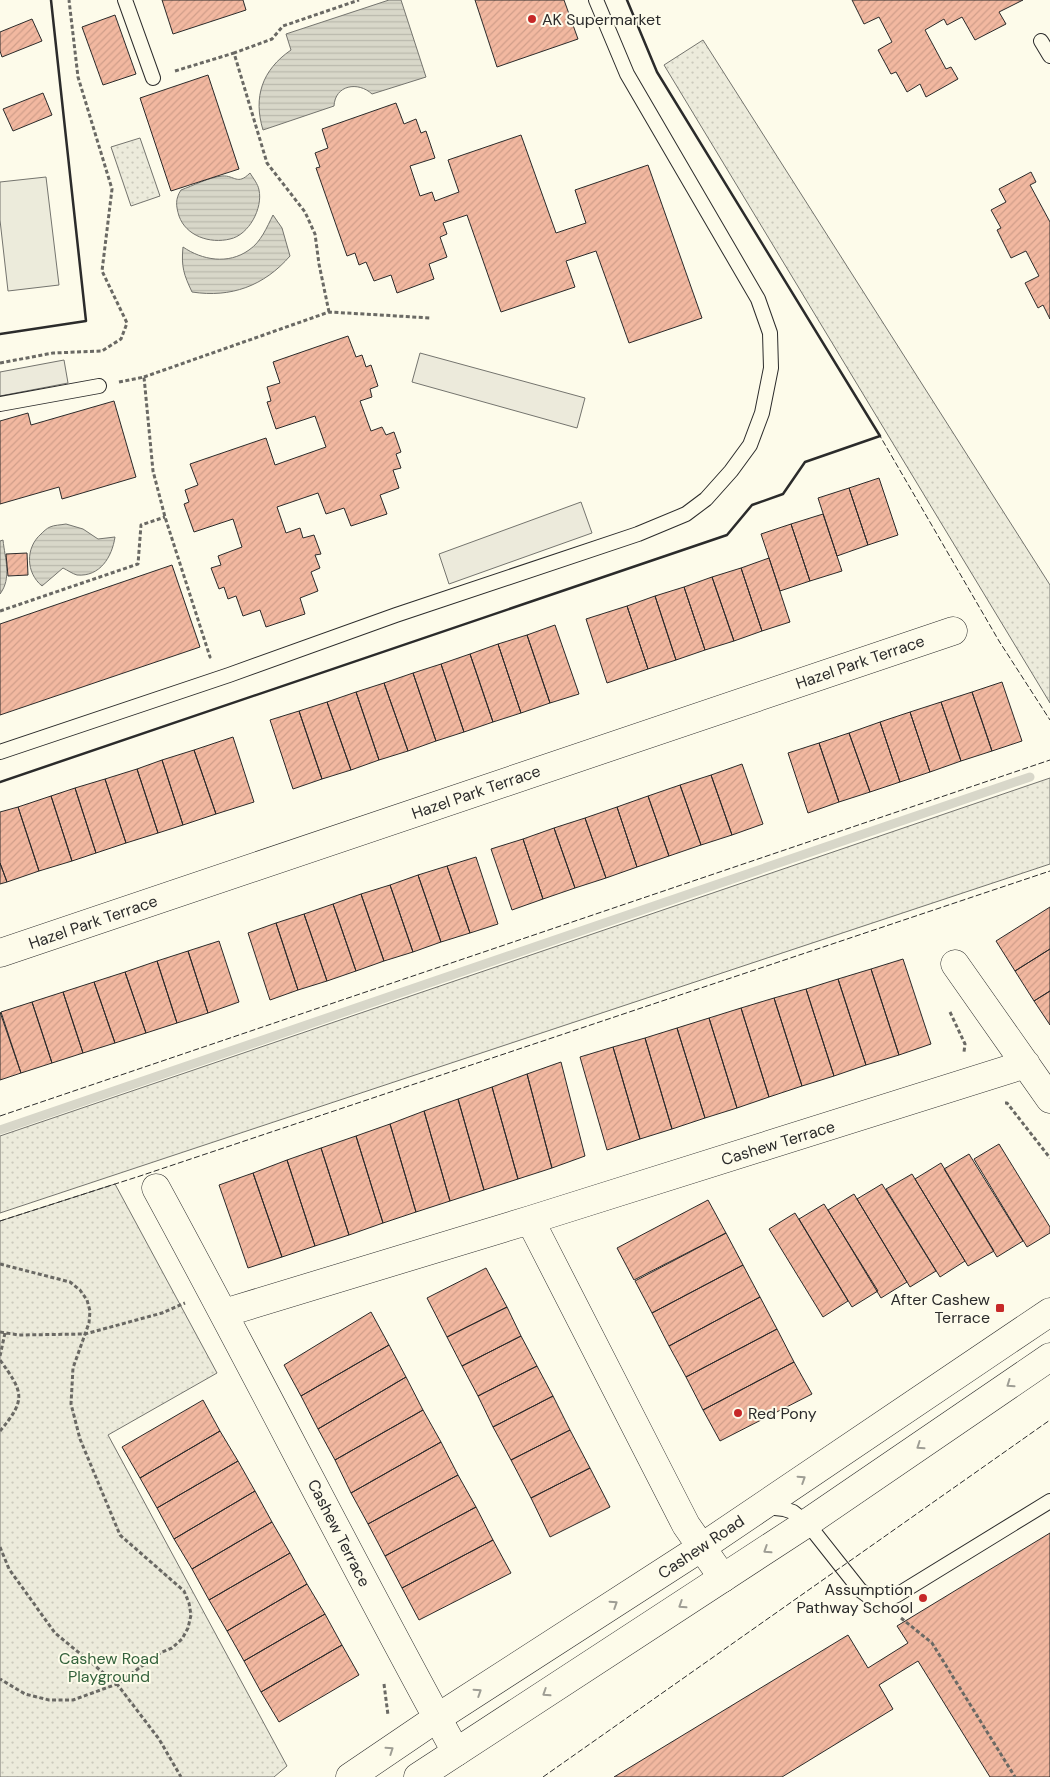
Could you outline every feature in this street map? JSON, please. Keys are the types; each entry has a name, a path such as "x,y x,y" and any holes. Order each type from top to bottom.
{"street":[{"name":"Hazel Park Terrace","path":"0,953 953,631"},
{"path":"955,964 1050,1099"},
{"name":"Cashew Terrace","path":"224,1313 530,1220 1026,1064"},
{"name":"Cashew Terrace","path":"156,1188 212,1289 391,1633 456,1752"},
{"path":"530,1220 686,1525 723,1578"},
{"name":"Cashew Road","path":"350,1777 437,1718 702,1547 1050,1312"},
{"path":"418,1777 807,1523 1050,1357"}],"lane":[{"path":"125,0 153,78"},
{"path":"0,752 229,675 396,615 638,534 686,514 706,499 730,471 750,445 762,413 771,368 770,333 758,299 626,74 596,0"},
{"path":"1040,41 1050,56"},
{"path":"0,404 99,386"},
{"path":"761,1506 793,1512 807,1523 860,1590 881,1602 897,1595 1050,1501"}],"path":[{"path":"0,363 53,353 102,350 121,339 127,323 102,271 112,189 78,77 69,0"},
{"path":"153,78 272,39 282,26 359,0"},
{"path":"234,53 267,163 305,212 316,234 319,264 329,312"},
{"path":"99,386 144,377 329,312 431,318"},
{"path":"144,377 153,471 165,517 210,657 201,660"},
{"path":"0,611 138,564 142,525 165,517"},
{"path":"948,1008 965,1044 964,1052 957,1058"},
{"path":"0,1264 70,1282 80,1290 87,1300 90,1311 89,1323 73,1368 71,1404 80,1439 120,1535 184,1591 189,1602 191,1615 188,1628 182,1639 172,1648 160,1653 117,1684 73,1700 49,1700 25,1694 0,1679"},
{"path":"0,1332 19,1335 85,1334 162,1313 212,1289"},
{"path":"0,1431 12,1416 19,1402 17,1384 0,1358 6,1333"},
{"path":"0,1547 9,1569 56,1633 117,1684 159,1739 181,1777"},
{"path":"881,1602 932,1643 1015,1777"}],"green space":[{"path":"703,40 1050,585 1050,703 664,65"},
{"path":"140,138 160,196 131,206 111,147"},
{"path":"46,177 59,285 8,291 0,220 0,182"},
{"path":"1050,778 1050,864 0,1213 0,1136"},
{"name":"Cashew Road Playground","path":"115,1184 217,1373 108,1435 287,1766 274,1777 0,1777 0,1221"}],"shaded area":[{"path":"389,0 401,0 426,77 372,94 360,87 348,87 338,93 334,106 263,130 259,106 262,85 273,66 291,50 286,34"},
{"path":"250,173 257,183 260,197 257,212 243,232 230,239 207,239 193,233 182,223 177,206 181,190 217,177 226,176 242,179"},
{"path":"273,215 282,228 290,256 280,266 269,275 246,288 220,293 192,292 184,271 182,260 183,247 207,258 224,259 241,255 257,243"},
{"path":"420,353 585,398 577,428 412,382"},
{"path":"64,360 68,383 0,396 0,372"},
{"path":"581,502 592,533 449,584 439,554"},
{"path":"66,524 83,529 98,539 115,537 111,552 104,564 92,573 77,575 63,568 42,586 30,568 32,546 48,528"},
{"path":"3,540 7,575 4,588 0,594 0,541"}],"building":[{"path":"162,0 243,0 246,10 173,34"},
{"path":"475,0 564,0 578,39 497,67"},
{"path":"852,0 1023,0 999,12 1006,24 975,40 962,17 947,25 944,19 925,30 946,69 951,67 958,79 926,97 920,84 907,92 896,72 891,74 878,50 892,42 879,17 864,24"},
{"path":"115,15 136,74 103,85 82,27"},
{"path":"32,19 42,41 2,57 0,51 0,32"},
{"path":"208,75 239,169 171,191 140,98"},
{"path":"43,93 52,115 13,131 3,109"},
{"path":"396,103 404,124 416,119 421,133 426,131 435,158 410,166 420,196 432,192 435,201 459,192 448,160 521,135 556,233 586,223 575,190 648,165 702,318 629,343 596,251 566,261 575,287 501,312 467,215 443,223 447,234 440,237 447,257 429,264 434,279 397,293 391,275 374,281 366,262 359,265 355,253 347,256 316,168 320,167 315,153 328,148 322,129"},
{"path":"1031,172 1036,182 1030,185 1050,222 1050,319 1043,305 1038,308 1025,283 1039,276 1026,251 1011,258 997,230 1001,228 991,210 1006,202 999,189"},
{"path":"348,336 356,357 362,355 366,367 371,365 378,386 370,389 372,397 360,401 371,431 382,427 386,435 394,432 401,452 396,454 401,468 393,470 399,488 380,495 387,514 351,526 344,508 326,514 318,493 277,507 286,533 300,528 303,538 314,535 321,554 315,555 320,568 311,572 318,591 300,598 305,614 266,627 260,610 243,616 236,596 228,599 224,587 219,589 211,568 221,565 218,556 242,547 233,519 194,532 184,504 189,502 185,490 198,485 190,464 266,438 275,465 326,447 315,416 276,429 267,402 271,401 267,387 280,383 273,362"},
{"path":"114,401 136,477 62,499 59,487 0,504 0,421 28,413 31,425"},
{"path":"879,478 898,535 868,545 849,488"},
{"path":"849,488 868,545 837,556 818,498"},
{"path":"823,514 842,571 810,581 791,524"},
{"path":"791,524 810,581 780,591 761,534"},
{"path":"27,553 28,575 8,576 6,554"},
{"path":"769,558 790,622 762,631 741,568"},
{"path":"172,565 200,647 0,715 0,624"},
{"path":"741,568 762,631 734,641 712,577"},
{"path":"712,577 734,641 705,650 684,587"},
{"path":"684,587 705,650 676,660 655,596"},
{"path":"655,596 676,660 648,669 627,606"},
{"path":"627,606 648,669 607,683 586,619"},
{"path":"555,625 579,694 550,703 527,635"},
{"path":"527,635 550,703 521,713 498,644"},
{"path":"498,644 521,713 493,722 470,654"},
{"path":"470,654 493,722 464,732 441,664"},
{"path":"441,664 464,732 436,741 413,673"},
{"path":"413,673 436,741 408,751 384,683"},
{"path":"1002,682 1022,741 992,751 972,692"},
{"path":"384,683 408,751 379,760 356,692"},
{"path":"356,692 379,760 351,770 327,702"},
{"path":"972,692 992,751 961,761 941,702"},
{"path":"327,702 351,770 322,779 299,711"},
{"path":"941,702 961,761 930,772 910,712"},
{"path":"299,711 322,779 293,789 270,720"},
{"path":"910,712 930,772 900,782 880,722"},
{"path":"880,722 900,782 870,792 849,733"},
{"path":"849,733 870,792 839,802 819,743"},
{"path":"233,737 254,802 216,814 194,750"},
{"path":"819,743 839,802 808,813 788,753"},
{"path":"194,750 216,814 183,825 162,760"},
{"path":"162,760 183,825 158,833 137,769"},
{"path":"742,764 763,824 732,835 711,775"},
{"path":"137,769 158,833 126,843 105,779"},
{"path":"711,775 732,835 701,845 680,785"},
{"path":"105,779 126,843 96,853 75,788"},
{"path":"680,785 701,845 669,856 648,796"},
{"path":"75,788 96,853 72,861 51,796"},
{"path":"51,796 72,861 39,871 18,807"},
{"path":"648,796 669,856 637,867 617,807"},
{"path":"18,807 39,871 7,882 0,863 0,812"},
{"path":"617,807 637,867 606,878 585,818"},
{"path":"585,818 606,878 575,888 554,828"},
{"path":"554,828 575,888 543,899 523,839"},
{"path":"523,839 543,899 512,910 491,849"},
{"path":"476,857 498,924 470,933 447,866"},
{"path":"0,863 7,882 0,884"},
{"path":"447,866 470,933 441,942 418,875"},
{"path":"418,875 441,942 413,952 390,885"},
{"path":"390,885 413,952 384,961 361,894"},
{"path":"361,894 384,961 356,971 333,904"},
{"path":"333,904 356,971 327,981 304,914"},
{"path":"1050,907 1050,949 1015,971 996,941"},
{"path":"304,914 327,981 298,990 276,923"},
{"path":"276,923 298,990 270,1000 248,933"},
{"path":"219,941 239,1002 208,1013 188,951"},
{"path":"1050,949 1050,991 1034,1001 1015,971"},
{"path":"188,951 208,1013 177,1023 157,961"},
{"path":"903,959 931,1044 899,1055 871,969"},
{"path":"157,961 177,1023 146,1033 125,972"},
{"path":"871,969 899,1055 866,1065 838,979"},
{"path":"125,972 146,1033 115,1043 94,982"},
{"path":"838,979 866,1065 834,1076 806,989"},
{"path":"94,982 115,1043 83,1053 63,992"},
{"path":"806,989 834,1076 802,1086 774,998"},
{"path":"1050,991 1050,1025 1034,1001"},
{"path":"63,992 83,1053 52,1063 32,1002"},
{"path":"774,998 802,1086 769,1097 741,1008"},
{"path":"32,1002 52,1063 21,1073 1,1012"},
{"path":"741,1008 769,1097 737,1108 709,1018"},
{"path":"0,1012 21,1073 0,1080"},
{"path":"709,1018 737,1108 705,1118 677,1028"},
{"path":"677,1028 705,1118 672,1129 645,1038"},
{"path":"645,1038 672,1129 640,1139 613,1047"},
{"path":"613,1047 640,1139 607,1150 580,1057"},
{"path":"561,1062 585,1156 552,1168 527,1074"},
{"path":"527,1074 552,1168 518,1179 492,1087"},
{"path":"492,1087 518,1179 484,1190 458,1099"},
{"path":"458,1099 484,1190 450,1201 424,1111"},
{"path":"424,1111 450,1201 416,1212 390,1124"},
{"path":"390,1124 416,1212 383,1223 356,1136"},
{"path":"356,1136 383,1223 349,1235 321,1148"},
{"path":"999,1144 1050,1227 1050,1233 1027,1247 974,1159"},
{"path":"321,1148 349,1235 315,1246 287,1160"},
{"path":"969,1154 1023,1241 997,1257 944,1169"},
{"path":"287,1160 315,1246 282,1257 253,1173"},
{"path":"941,1163 994,1251 968,1266 915,1179"},
{"path":"253,1173 282,1257 248,1268 219,1185"},
{"path":"912,1174 965,1261 940,1277 886,1189"},
{"path":"882,1184 936,1271 910,1287 857,1199"},
{"path":"854,1194 907,1282 881,1298 828,1210"},
{"path":"708,1200 726,1233 634,1280 617,1248"},
{"path":"824,1204 878,1291 852,1307 799,1219"},
{"path":"795,1213 848,1301 823,1317 769,1229"},
{"path":"726,1233 743,1265 652,1313 635,1281"},
{"path":"743,1265 760,1297 669,1346 652,1313"},
{"path":"486,1268 507,1307 447,1337 427,1298"},
{"path":"760,1297 777,1329 686,1377 669,1346"},
{"path":"507,1307 521,1336 462,1366 447,1337"},
{"path":"371,1312 389,1345 301,1396 284,1365"},
{"path":"777,1329 794,1362 703,1410 686,1377"},
{"path":"521,1336 537,1366 478,1396 462,1366"},
{"path":"389,1345 406,1377 318,1429 301,1396"},
{"path":"794,1362 812,1394 720,1441 703,1410"},
{"path":"537,1366 553,1396 493,1427 478,1396"},
{"path":"406,1377 423,1410 335,1460 318,1429"},
{"path":"553,1396 570,1430 511,1460 493,1427"},
{"path":"203,1400 220,1431 140,1478 122,1447"},
{"path":"423,1410 441,1442 351,1493 335,1460"},
{"path":"570,1430 590,1468 531,1498 511,1460"},
{"path":"220,1431 238,1461 157,1508 140,1478"},
{"path":"441,1442 458,1475 368,1524 351,1493"},
{"path":"238,1461 255,1491 174,1539 157,1508"},
{"path":"590,1468 610,1507 550,1537 531,1498"},
{"path":"458,1475 476,1507 385,1556 368,1524"},
{"path":"255,1491 272,1522 192,1569 174,1539"},
{"path":"476,1507 493,1540 402,1588 385,1556"},
{"path":"272,1522 290,1553 209,1600 192,1569"},
{"path":"1050,1533 1050,1777 990,1777 918,1661 879,1685 893,1709 782,1777 614,1777 848,1635 868,1668 908,1643 897,1626"},
{"path":"493,1540 511,1573 419,1620 402,1588"},
{"path":"290,1553 307,1584 227,1631 209,1600"},
{"path":"307,1584 325,1614 244,1661 227,1631"},
{"path":"325,1614 342,1645 261,1692 244,1661"},
{"path":"342,1645 359,1675 279,1722 261,1692"}],"waterway":[{"path":"0,1130 1030,777"}],"fence":[{"path":"627,0 657,72 880,436 999,641 1050,720"},
{"path":"0,1116 1050,760"},
{"path":"0,1221 140,1176 1050,871"},
{"path":"543,1777 1050,1420"}],"wall":[{"path":"0,334 86,321 51,0"},
{"path":"0,782 727,535 752,505 783,494 805,462 880,436 657,72 627,0"}],"place":[{"name":"AK Supermarket","path":"532,19"},
{"name":"After Cashew Terrace","path":"1000,1308"},
{"name":"Red Pony","path":"738,1413"},
{"name":"Assumption Pathway School","path":"923,1598"}]}
